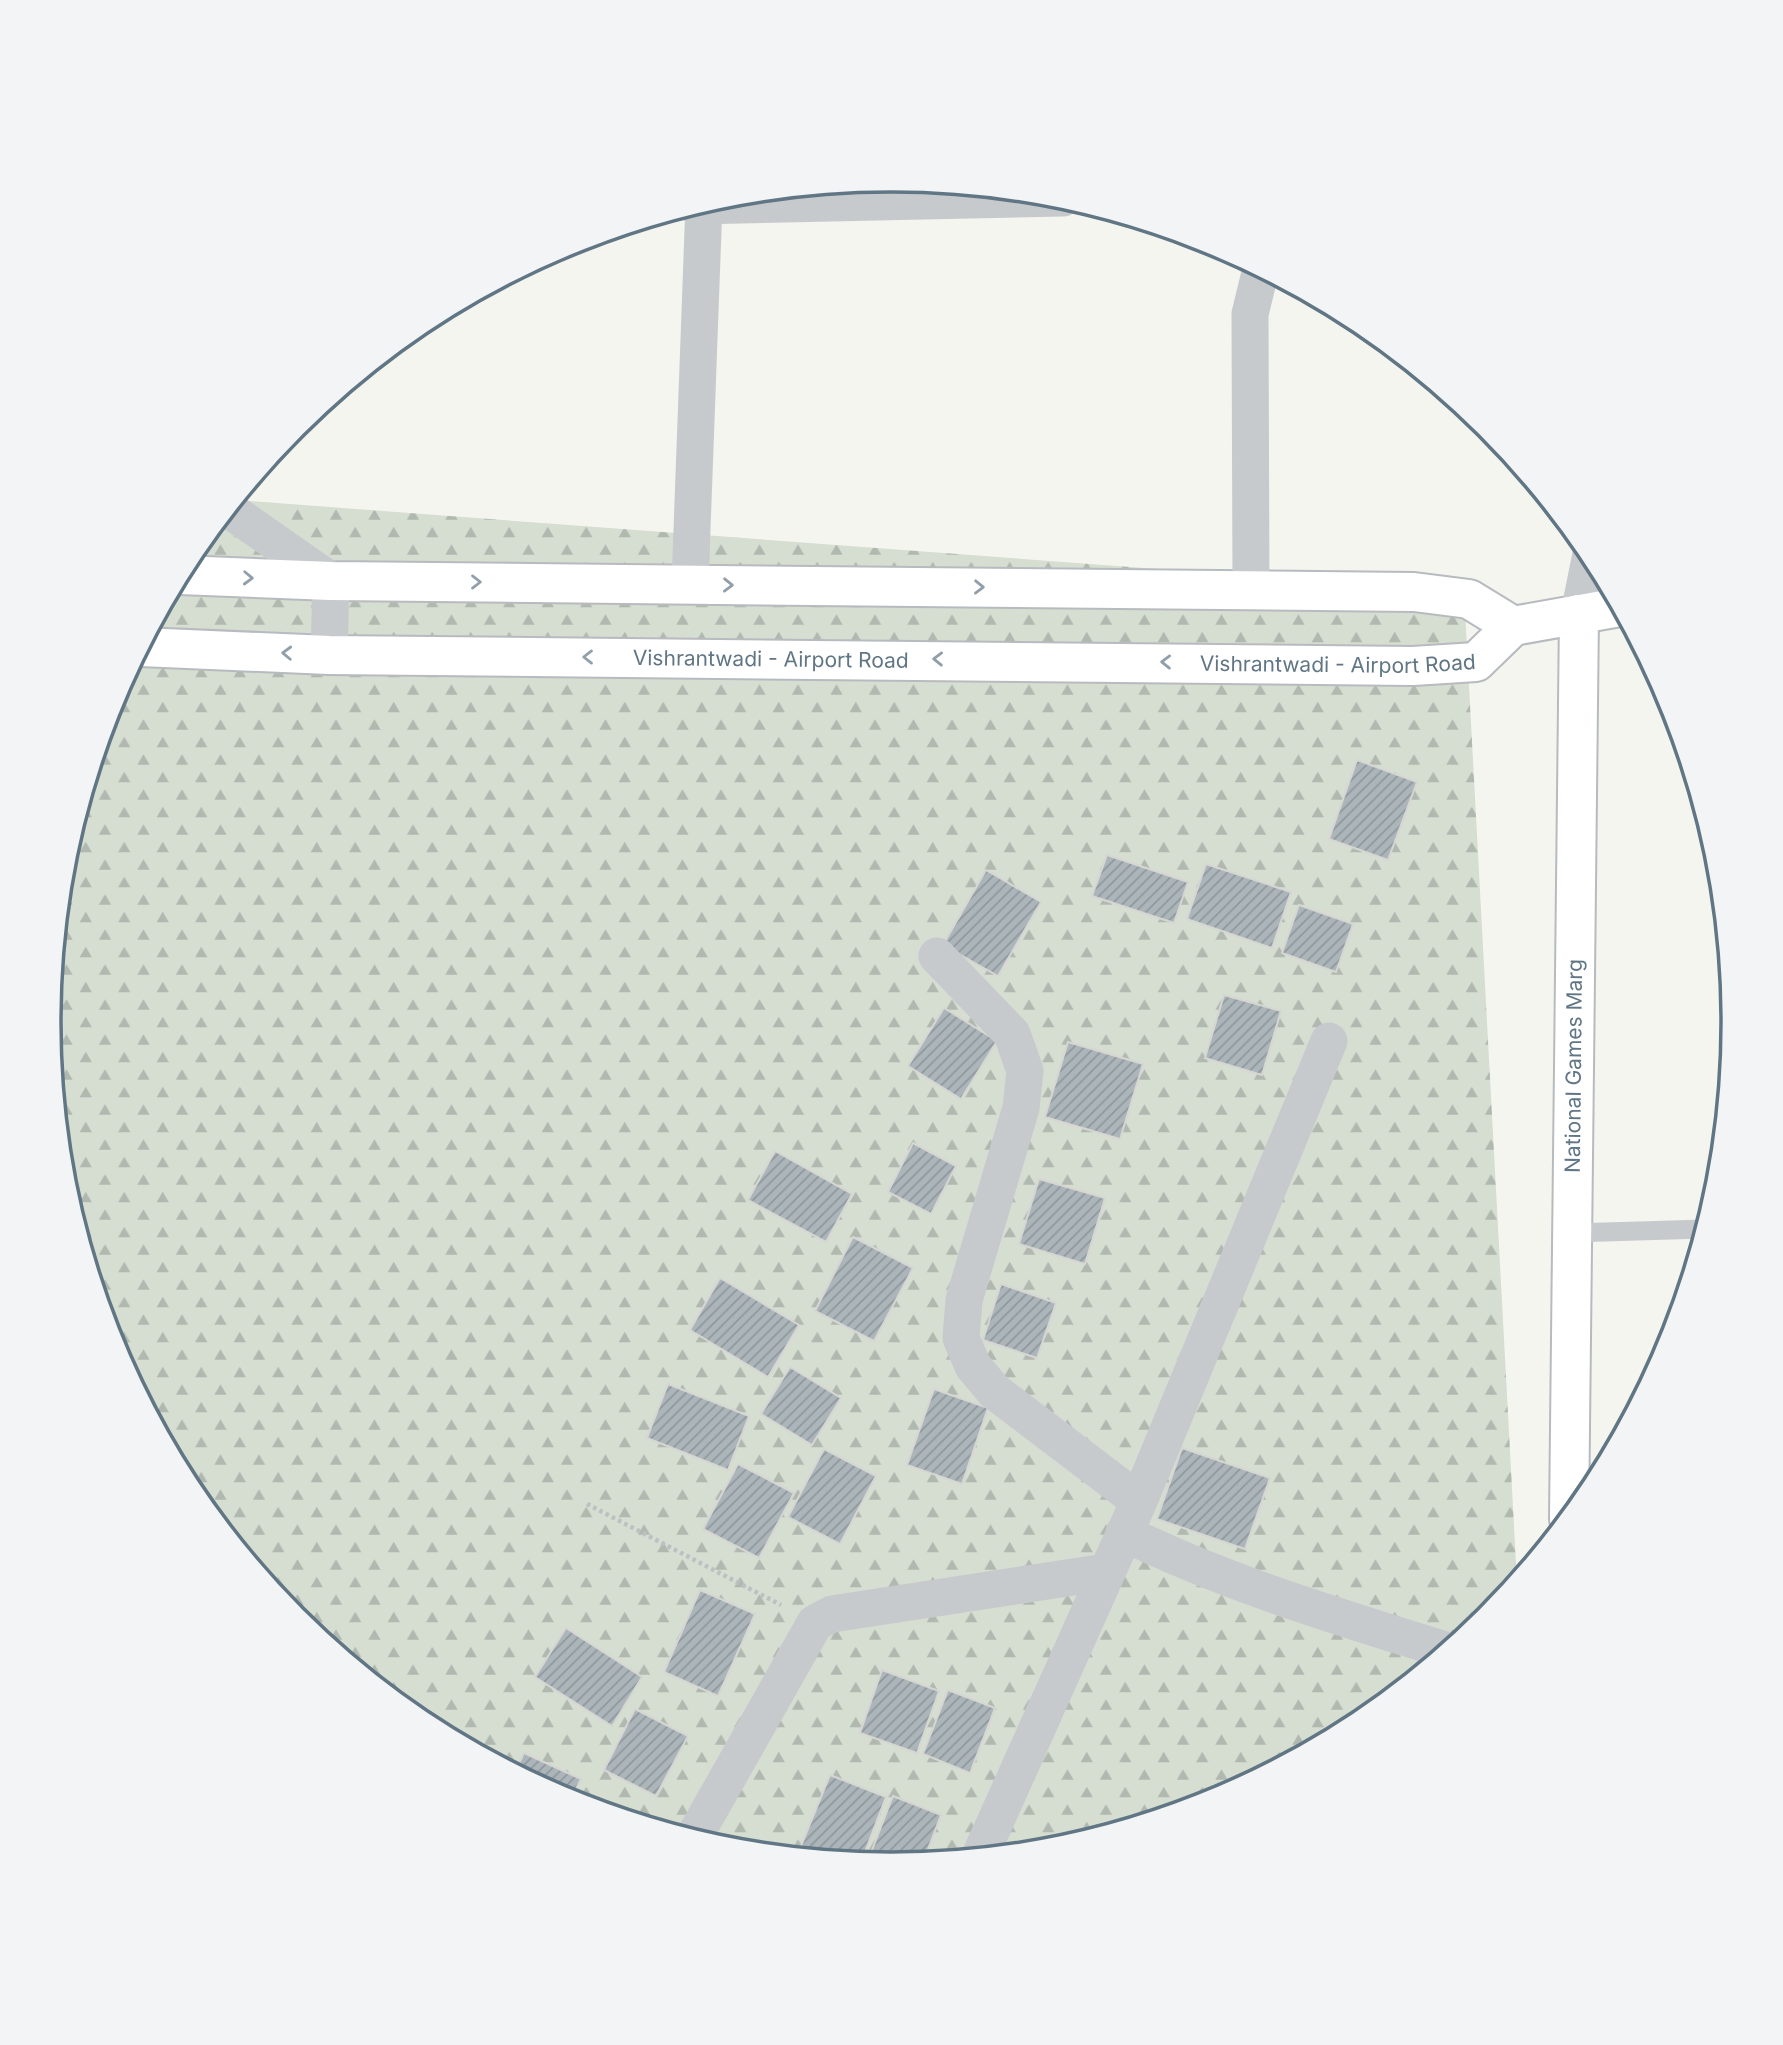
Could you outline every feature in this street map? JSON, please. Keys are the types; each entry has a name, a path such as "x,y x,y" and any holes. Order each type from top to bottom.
{"main road":[{"path":"192,575 331,581 1413,592 1469,599 1513,626 1612,608"},
{"name":"National Games Marg","path":"1569,1502 1579,614"},
{"name":"Vishrantwadi - Airport Road","path":"150,648 329,655 1413,666 1476,662 1513,626"}],"street":[{"path":"754,204 1001,199"},
{"path":"690,584 701,215"},
{"path":"1251,590 1250,314 1259,278"},
{"path":"235,514 331,581 329,655"},
{"path":"1579,614 1588,570"},
{"path":"937,956 1012,1034 1025,1071 1021,1108 964,1300 961,1338 973,1366 994,1391 1131,1517 1190,1565 1253,1590 1438,1648"},
{"path":"984,1848 1131,1517 1329,1041"},
{"path":"699,1829 816,1623 832,1614 1106,1572"}],"lane":[{"path":"1571,1233 1695,1229"}],"path":[{"path":"587,1504 816,1623"}],"green space":[{"path":"246,501 1464,592 1516,1570 1479,1610 1397,1681 1307,1742 1259,1767 1158,1809 1106,1824 1000,1846 946,1851 892,1853 783,1846 730,1837 625,1809 574,1790 476,1742 430,1713 344,1647 304,1610 233,1528 172,1438 124,1340 105,1289 77,1184 68,1131 61,1023 68,914 77,861 105,756 124,705 172,607 201,561"}],"building":[{"path":"1357,760 1417,782 1388,860 1329,839"},
{"path":"1107,855 1188,882 1174,923 1092,896"},
{"path":"1206,864 1291,892 1272,948 1187,919"},
{"path":"986,870 1041,902 998,976 943,945"},
{"path":"1299,905 1353,924 1336,972 1282,953"},
{"path":"1224,995 1281,1011 1262,1075 1205,1058"},
{"path":"944,1008 997,1041 961,1099 908,1066"},
{"path":"1068,1042 1143,1064 1120,1139 1045,1117"},
{"path":"913,1143 956,1166 931,1214 888,1192"},
{"path":"775,1151 852,1194 826,1242 748,1200"},
{"path":"1039,1179 1105,1198 1085,1264 1019,1244"},
{"path":"853,1237 913,1268 874,1341 815,1311"},
{"path":"720,1278 799,1325 768,1377 690,1330"},
{"path":"1001,1284 1056,1303 1037,1358 983,1340"},
{"path":"790,1367 841,1398 812,1445 761,1414"},
{"path":"668,1384 749,1416 728,1470 647,1438"},
{"path":"934,1389 988,1408 962,1484 907,1465"},
{"path":"1182,1448 1270,1478 1245,1549 1157,1519"},
{"path":"824,1449 876,1476 840,1544 788,1517"},
{"path":"738,1464 794,1493 759,1558 703,1529"},
{"path":"700,1590 755,1614 718,1696 664,1672"},
{"path":"566,1628 642,1677 612,1726 535,1677"},
{"path":"882,1670 939,1691 917,1753 860,1733"},
{"path":"948,1690 995,1708 970,1773 923,1754"},
{"path":"635,1709 688,1736 656,1796 604,1770"},
{"path":"524,1753 581,1779 575,1790 519,1764"},
{"path":"830,1775 886,1797 865,1852 800,1848"},
{"path":"893,1796 941,1815 927,1852 871,1852"}]}
